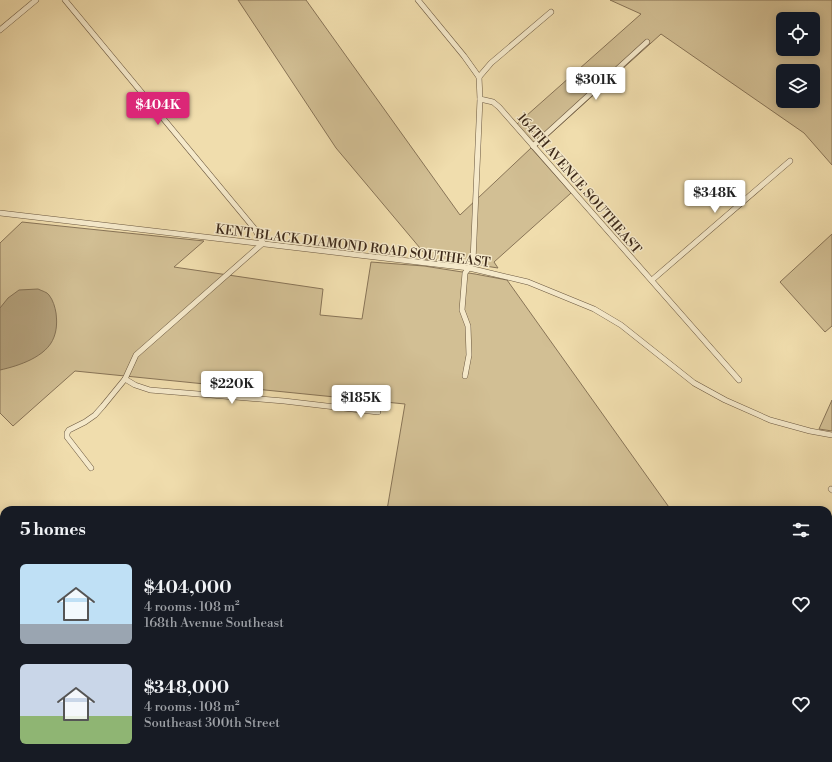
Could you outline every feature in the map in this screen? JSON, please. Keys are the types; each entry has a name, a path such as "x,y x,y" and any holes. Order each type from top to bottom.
{"street":[{"path":"0,30 36,0"},
{"path":"65,0 254,228 263,243 136,355 125,380 95,415 69,430 67,437 91,468"},
{"path":"418,0 464,56 479,77 480,99 473,262 465,274 462,310 468,326 469,355 465,376"},
{"path":"479,77 491,63 551,12"},
{"path":"533,146 647,42"},
{"name":"164TH AVENUE SOUTHEAST","path":"480,99 493,102 499,107 739,380"},
{"path":"652,280 790,161"},
{"name":"KENT BLACK DIAMOND ROAD SOUTHEAST","path":"0,213 469,268 528,282 594,309 621,325 694,383 720,397 770,420 810,432 832,435"},
{"path":"125,380 150,390 284,401 378,412"}],"shaded area":[{"path":"238,0 306,0 460,215 531,148 571,193 494,262 498,268 460,262 425,259 425,254 336,148"},
{"path":"610,0 832,0 832,165 804,133 661,34 536,147 517,124 641,14"},
{"path":"22,222 204,241 174,267 323,289 320,315 362,319 371,262 424,266 507,280 668,506 388,506 405,404 75,371 13,426 0,413 0,243"},
{"path":"832,234 832,326 825,332 780,282"},
{"path":"38,289 46,292 54,304 57,322 54,337 45,350 31,360 0,370 0,308 8,298 19,290"},
{"path":"832,400 832,431 819,429"}]}
